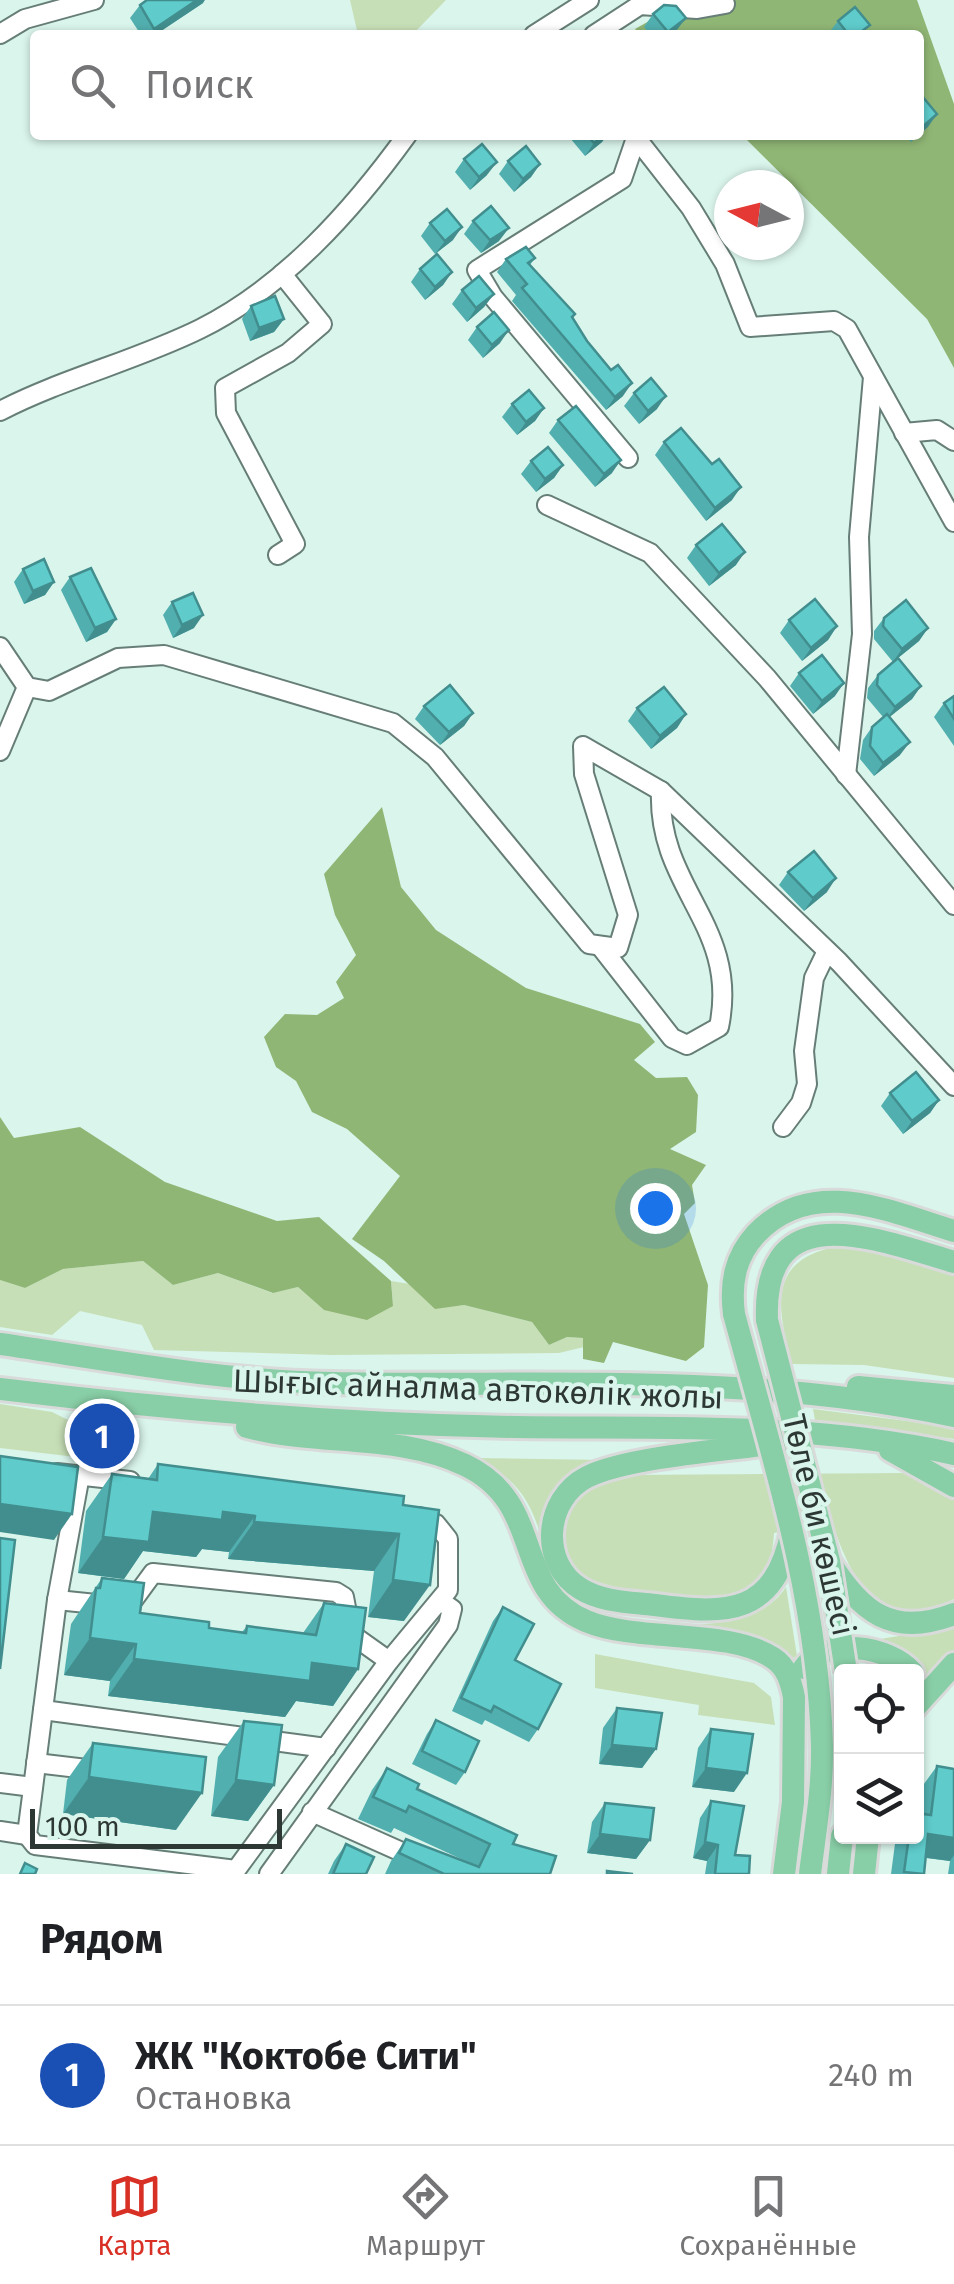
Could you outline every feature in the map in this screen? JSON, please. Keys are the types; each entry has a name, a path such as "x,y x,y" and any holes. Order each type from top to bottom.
{"main road":[{"name":"Төле би көшесі","path":"810,1874 821,1734 812,1626 792,1531 734,1314 734,1273 741,1253 776,1216 802,1204 850,1202 954,1231"},
{"name":"Төле би көшесі","path":"845,1664 829,1560 767,1320 768,1282 775,1266 804,1239 842,1232 954,1262"},
{"path":"0,1344 282,1381 720,1385 799,1390 886,1387 954,1396"},
{"name":"Шығыс айналма автокөлік жолы","path":"0,1389 195,1413 311,1421 724,1428 835,1435 954,1454"},
{"path":"799,1390 954,1416"},
{"path":"195,1413 276,1435 410,1448 462,1463 500,1488 517,1510 539,1579 566,1611 606,1628 717,1642 773,1658 791,1680 794,1697"},
{"path":"792,1531 773,1583 757,1599 716,1610 603,1598 581,1590 564,1576 552,1553 551,1534 555,1514 567,1492 584,1478 605,1470 835,1435"},
{"path":"864,1438 954,1486"},
{"path":"829,1560 849,1593 892,1622 915,1624 954,1614"},
{"path":"784,1874 798,1674 822,1652 884,1652 901,1664"},
{"path":"924,1697 954,1664"},
{"path":"838,1874 841,1844"},
{"path":"864,1874 867,1844"}],"street":[{"path":"0,34 25,19 94,0"},
{"path":"556,29 589,0"},
{"path":"602,30 640,5 697,9 725,4"},
{"path":"0,412 42,390 197,330 282,274 324,234 402,140"},
{"path":"628,458 492,297 477,270 622,179 634,140"},
{"path":"637,140 691,208 726,264 750,328 834,322 847,329 954,522"},
{"path":"278,555 295,544 226,413 225,388 288,353 322,324 282,274"},
{"path":"846,775 862,634 859,537 873,377"},
{"path":"904,433 937,430 954,440"},
{"path":"546,506 650,553 766,678 954,905"},
{"path":"0,647 27,687 49,692 118,658 164,655 393,723 435,757 589,944 618,948 628,915 584,774 583,746 661,791 827,951 947,1074 954,1086"},
{"path":"0,751 27,687"},
{"path":"600,946 672,1038 687,1045 719,1028 726,994 717,945 674,869 660,821 661,791"},
{"path":"782,1128 801,1104 808,1084 804,1050 814,978 827,951"},
{"path":"41,1471 155,1484"},
{"path":"27,1835 57,1600 80,1475"},
{"path":"0,1831 27,1835 36,1845 236,1870 389,1661 442,1602 450,1568 448,1539 436,1524 400,1515"},
{"path":"57,1600 130,1605 154,1573 336,1592 344,1598 351,1634 389,1661"},
{"path":"269,1874 448,1625 452,1609 442,1602"},
{"path":"43,1710 204,1739 326,1748"},
{"path":"36,1763 111,1772"},
{"path":"0,1783 33,1786"},
{"path":"312,1812 451,1874"}],"green space":[{"path":"350,0 446,0 417,30 357,30"},
{"path":"686,0 917,0 954,104 954,368 927,319 804,197 804,170 777,170 747,140 924,140 924,30 636,30"},
{"path":"382,807 401,887 436,930 526,988 640,1024 655,1042 634,1060 656,1078 687,1077 698,1095 696,1132 670,1149 706,1165 692,1185 695,1203 684,1214 708,1285 704,1347 686,1361 613,1342 604,1363 583,1359 583,1338 567,1337 549,1345 532,1322 464,1305 435,1309 384,1261 352,1239 400,1176 347,1129 312,1112 296,1081 276,1067 264,1037 285,1014 317,1015 344,998 336,982 356,955 335,915 324,874"},
{"path":"0,1117 14,1138 80,1127 165,1182 277,1221 319,1217 391,1281 393,1306 367,1320 324,1310 298,1287 273,1293 218,1273 173,1285 143,1261 63,1269 25,1288 0,1280"},
{"path":"840,1246 871,1249 954,1274 954,1378 864,1365 792,1364 781,1305 788,1274 816,1252"},
{"path":"143,1261 173,1285 218,1273 272,1293 298,1287 324,1310 393,1306 391,1281 410,1284 435,1308 464,1305 532,1322 549,1345 567,1337 584,1338 584,1347 559,1353 332,1355 154,1350 142,1325 80,1311 52,1335 0,1327 0,1280 25,1288 63,1269"},
{"path":"0,1404 52,1412 104,1438 101,1460 0,1448"},
{"path":"813,1409 954,1427 954,1439 815,1420"},
{"path":"477,1458 607,1460 562,1484 549,1503 539,1530 516,1487"},
{"path":"627,1475 922,1476 954,1495 954,1599 930,1609 909,1612 890,1608 874,1598 850,1566 833,1524 774,1533 764,1575 753,1588 730,1597 686,1598 610,1586 578,1572 564,1552 562,1527 571,1503 589,1486 608,1479"},
{"path":"786,1587 797,1656 793,1658 751,1638 680,1626 739,1619 765,1608"},
{"path":"954,1627 954,1650 925,1686 924,1664 918,1664 909,1653 893,1644 874,1640"},
{"path":"595,1654 754,1683 771,1697 775,1725 698,1715 699,1705 595,1688"}],"building":[{"path":"147,0 197,0 154,29 140,5"},
{"path":"664,5 676,6 686,18 666,30 653,14"},
{"path":"855,7 870,25 864,30 845,30 838,21"},
{"path":"924,98 937,114 924,125"},
{"path":"482,144 497,162 479,177 464,159"},
{"path":"526,146 540,164 523,179 508,161"},
{"path":"491,206 509,228 490,240 473,221"},
{"path":"447,209 462,227 445,241 430,223"},
{"path":"526,247 535,258 528,263 575,314 572,317 587,341 611,370 618,365 632,383 615,397 522,288 527,284 506,259"},
{"path":"437,254 452,272 435,287 420,269"},
{"path":"479,276 494,294 476,308 462,290"},
{"path":"275,296 284,319 259,328 251,306"},
{"path":"494,312 509,330 492,345 477,327"},
{"path":"651,378 666,396 648,411 634,393"},
{"path":"529,390 544,408 526,422 512,404"},
{"path":"576,406 621,460 604,474 558,420"},
{"path":"681,428 712,464 719,459 741,487 715,508 664,442"},
{"path":"548,447 563,465 545,479 531,461"},
{"path":"722,524 745,552 719,573 696,545"},
{"path":"44,559 54,582 33,591 23,569"},
{"path":"91,568 116,619 95,628 70,577"},
{"path":"193,593 203,615 182,625 172,602"},
{"path":"815,599 837,626 811,648 789,620"},
{"path":"906,600 928,628 902,649 883,626 884,618"},
{"path":"822,655 844,683 822,701 799,673"},
{"path":"898,658 921,686 895,707 877,685 878,675"},
{"path":"450,685 473,713 449,732 424,706"},
{"path":"664,687 686,714 660,736 637,708"},
{"path":"954,696 954,719 944,703"},
{"path":"887,714 910,742 883,763 870,746 872,727"},
{"path":"814,851 836,878 813,898 788,872"},
{"path":"916,1072 939,1100 912,1121 890,1093"},
{"path":"0,1456 78,1467 72,1514 0,1504"},
{"path":"158,1464 404,1496 403,1505 439,1510 430,1585 393,1580 399,1534 254,1522 255,1516 223,1512 222,1520 153,1512 149,1542 103,1537 112,1474 157,1480"},
{"path":"0,1538 15,1540 0,1669"},
{"path":"102,1578 144,1583 140,1613 209,1622 209,1628 246,1633 247,1626 316,1635 324,1603 366,1608 358,1669 312,1663 310,1681 134,1659 136,1644 90,1638 96,1588 100,1588"},
{"path":"503,1607 534,1624 515,1660 561,1684 538,1729 494,1706 491,1712 461,1698"},
{"path":"617,1708 662,1713 656,1749 612,1745"},
{"path":"436,1720 479,1741 465,1772 422,1751"},
{"path":"244,1721 282,1725 274,1785 236,1780"},
{"path":"711,1729 753,1734 747,1773 706,1768"},
{"path":"93,1743 206,1757 202,1793 89,1777"},
{"path":"937,1766 954,1769 954,1838 928,1834 924,1874 904,1872 908,1844 924,1844 924,1814 931,1815"},
{"path":"387,1768 419,1784 417,1789 517,1835 513,1844 556,1856 550,1874 444,1874 399,1853 406,1839 479,1867 490,1844 409,1806 406,1812 373,1797"},
{"path":"711,1801 744,1806 735,1855 750,1856 749,1874 715,1874 718,1845 705,1842"},
{"path":"605,1803 654,1808 650,1840 600,1834"},
{"path":"346,1844 374,1857 366,1874 333,1874"},
{"path":"25,1863 37,1869 35,1874 20,1874"}],"place":[{"name":"ЖК \"Коктобе Сити\"","path":"102,1436"}]}
